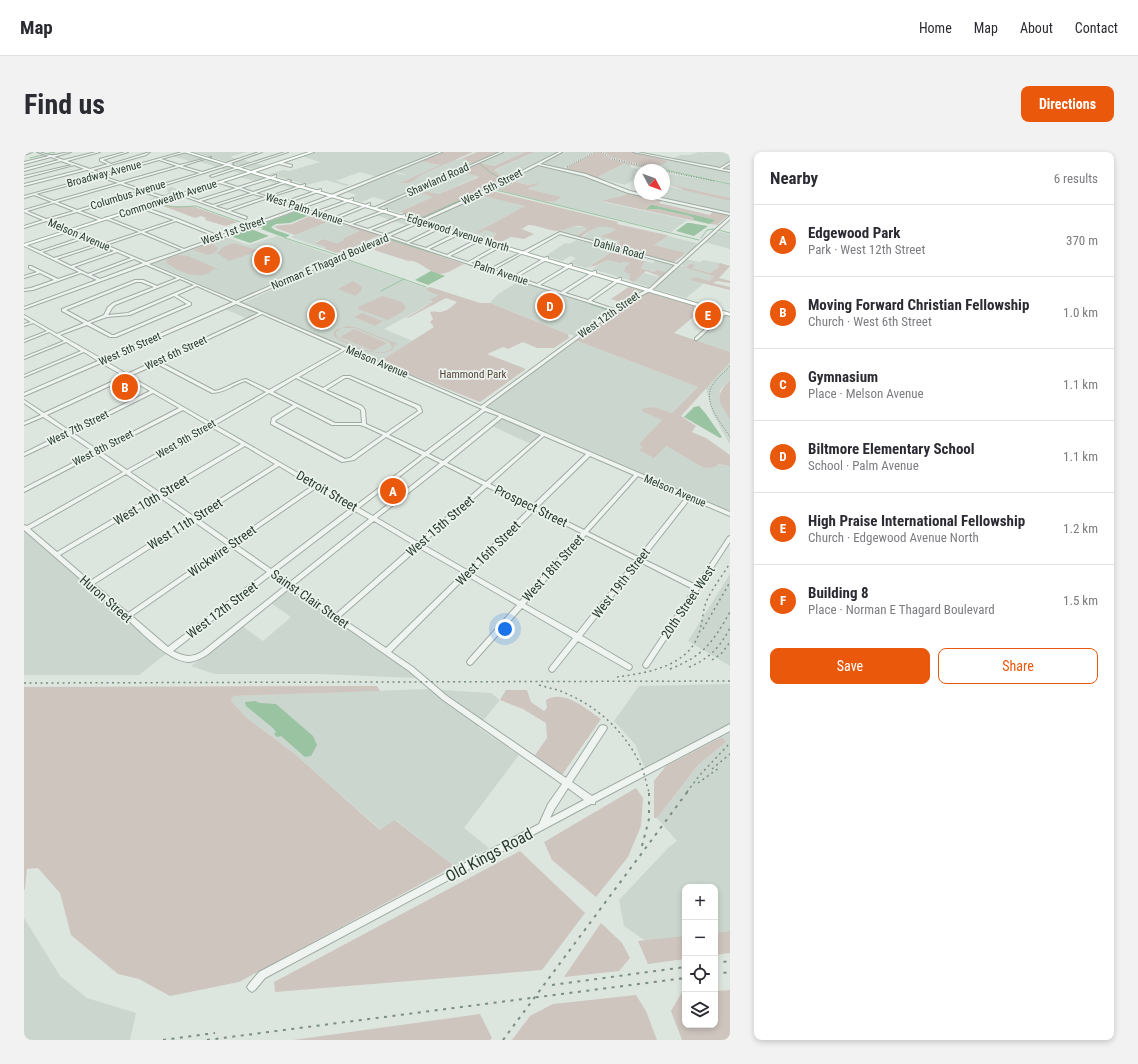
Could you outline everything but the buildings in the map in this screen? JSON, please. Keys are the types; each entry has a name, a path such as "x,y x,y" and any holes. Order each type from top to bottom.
{"main road":[{"path":"24,154 30,152"},
{"name":"Edgewood Avenue North","path":"186,152 209,158"},
{"name":"Edgewood Avenue North","path":"191,152 728,313"},
{"name":"Commonwealth Avenue","path":"24,245 312,152"}],"street":[{"path":"38,152 167,199"},
{"path":"24,163 70,152"},
{"path":"24,170 99,152"},
{"path":"110,164 101,160 127,152"},
{"name":"Broadway Avenue","path":"24,197 186,152"},
{"name":"Columbus Avenue","path":"24,227 202,173 261,152"},
{"path":"211,176 287,152"},
{"name":"West 1st Street","path":"24,308 218,236 334,195 441,152"},
{"name":"Shawland Road","path":"376,207 502,152"},
{"name":"West 5th Street","path":"422,221 476,196 561,152"},
{"path":"634,152 730,171"},
{"path":"90,170 149,153"},
{"path":"24,211 209,158"},
{"path":"158,160 226,180"},
{"path":"280,163 291,166"},
{"path":"720,169 730,163"},
{"path":"24,177 74,164"},
{"path":"537,164 585,175 628,192 730,214"},
{"path":"24,185 86,169"},
{"path":"199,201 274,177"},
{"path":"38,181 45,184"},
{"path":"213,206 288,181"},
{"name":"West Palm Avenue","path":"220,182 388,237"},
{"path":"50,186 55,188"},
{"path":"228,211 303,186"},
{"path":"283,203 319,190"},
{"path":"33,194 100,220"},
{"path":"181,195 246,218"},
{"path":"315,213 351,200"},
{"path":"332,219 367,205"},
{"path":"141,207 218,236"},
{"path":"350,224 385,210"},
{"name":"Melson Avenue","path":"24,211 730,514"},
{"path":"368,230 402,215"},
{"name":"West 12th Street","path":"168,651 356,508 483,408 614,310 648,289 678,265 730,217"},
{"path":"106,218 183,249"},
{"path":"54,259 177,220"},
{"name":"Norman E Thagard Boulevard","path":"236,302 422,221"},
{"path":"406,243 441,227"},
{"path":"426,249 460,233"},
{"name":"Dahlia Road","path":"524,252 560,233 678,265"},
{"path":"40,252 85,237"},
{"name":"Palm Avenue","path":"388,237 614,310"},
{"path":"447,256 480,239"},
{"path":"24,245 99,280"},
{"path":"468,263 502,245"},
{"path":"71,267 117,251"},
{"path":"490,270 524,252"},
{"path":"88,275 134,258"},
{"path":"513,278 546,258"},
{"path":"537,285 569,265"},
{"path":"30,267 57,280"},
{"path":"24,277 40,272"},
{"path":"26,290 81,272"},
{"path":"562,293 594,273"},
{"path":"106,316 112,305 180,278"},
{"path":"588,302 619,280"},
{"path":"156,287 142,281 136,281 63,310 111,336 115,336 190,304 174,295"},
{"path":"57,335 106,316 127,314 197,285"},
{"name":"West 5th Street","path":"24,396 236,302"},
{"name":"West 6th Street","path":"24,424 262,313"},
{"path":"696,339 728,313"},
{"name":"Detroit Street","path":"24,316 629,667"},
{"path":"24,325 33,322"},
{"path":"24,341 49,331"},
{"path":"24,358 66,341"},
{"name":"West 9th Street","path":"25,528 212,425 345,349"},
{"path":"24,376 84,351"},
{"path":"378,363 383,360"},
{"path":"157,362 214,392 221,391 244,380 249,381 337,425 364,424 362,409 296,377"},
{"path":"297,405 274,419 272,422 341,460 347,461 419,412 420,409 348,376 323,390"},
{"name":"West 7th Street","path":"24,455 154,391"},
{"name":"Sainst Clair Street","path":"24,401 291,585 415,673 445,698 592,801"},
{"name":"West 8th Street","path":"24,490 183,408"},
{"name":"West 12th Street","path":"194,659 203,654 291,585 502,416"},
{"name":"Prospect Street","path":"364,424 697,588"},
{"name":"West 15th Street","path":"336,617 544,434"},
{"name":"West 10th Street","path":"56,555 245,444"},
{"name":"West 16th Street","path":"386,652 589,454"},
{"name":"West 11th Street","path":"90,584 280,464"},
{"name":"West 18th Street","path":"470,662 637,474"},
{"name":"Wickwire Street","path":"126,616 317,485"},
{"name":"West 19th Street","path":"552,669 689,497"},
{"name":"Huron Street","path":"25,528 168,651 181,659 194,659"},
{"name":"20th Street West","path":"646,665 730,538"},
{"name":"Old Kings Road","path":"252,988 262,975 730,727"},
{"path":"542,827 551,806 603,728"}],"shaded area":[{"path":"194,152 247,152 230,157 237,159 228,162"},
{"path":"314,152 440,152 378,177 360,172 336,181 350,185 346,186 326,180 307,185 269,174 284,170 289,171 320,162 301,156"},
{"path":"503,152 525,152 494,166 479,163"},
{"path":"534,152 560,152 510,178 501,176 493,171"},
{"path":"562,152 593,152 562,169 540,164"},
{"path":"699,152 721,157 701,152 721,152 726,154 730,152 730,162 720,168 723,169 730,164 730,183 670,170 670,164 662,164 669,161 666,159 673,159 680,155 690,155"},
{"path":"186,153 249,172 243,174 197,161 193,162 172,156"},
{"path":"241,159 267,166 254,169 245,167 245,165 241,166 230,163"},
{"path":"465,159 473,164 388,201 373,197 362,202 350,198 357,195 344,191 386,175 395,173 404,175 405,174 394,172 419,161 441,165 400,183 405,184 455,160"},
{"path":"625,164 634,168 634,180 625,185 598,178 600,178 599,176"},
{"path":"537,165 593,178 631,193 624,197 607,199 603,202 687,220 671,232 546,202 554,202 562,197 528,189 537,183 529,185 510,180"},
{"path":"460,171 479,176 439,194 419,190 416,191 434,197 399,213 380,206"},
{"path":"252,173 301,187 294,189 265,180 261,182 238,177"},
{"path":"670,174 730,184 730,198 670,184"},
{"path":"670,186 730,201 730,213 669,200"},
{"path":"171,187 186,192 157,202 149,199 169,193 166,191 169,190 165,189"},
{"path":"479,195 526,206 477,232 480,233 485,230 497,234 488,239 426,221"},
{"path":"651,205 716,220 709,224 693,220 694,218 690,216 658,209 646,209"},
{"path":"298,211 310,215 290,223 276,224 271,227 275,230 290,235 285,238 261,229 263,227 253,227"},
{"path":"381,211 415,221 406,225 373,214"},
{"path":"333,219 351,225 348,227 359,231 344,237 345,240 337,243 323,239 315,242 326,247 325,249 290,237"},
{"path":"687,223 708,226 694,236 676,231"},
{"path":"570,226 588,228 576,236 558,232"},
{"path":"606,226 615,229 612,232 603,235 620,241 613,247 581,238 595,227"},
{"path":"251,229 269,236 250,243 230,236"},
{"path":"721,232 730,234 730,249 705,242 714,233"},
{"path":"223,236 249,245 277,236 337,257 237,300 151,263"},
{"path":"668,236 700,244 689,254 653,245"},
{"path":"577,240 584,242 586,240 616,249 586,268 569,263 576,258 570,256 562,261 546,256 565,243 569,244"},
{"path":"341,258 426,288 429,292 438,295 430,301 433,302 384,329 413,341 379,362 243,303"},
{"path":"607,259 631,263 626,269 630,274 629,280 592,269"},
{"path":"686,259 700,262 703,260 720,263 717,266 719,267 710,273 692,268 694,265 687,267 681,265"},
{"path":"657,260 675,265 669,273 657,270 654,272 641,268 645,261 652,263"},
{"path":"680,266 714,276 710,281 695,277 690,280 704,283 686,298 654,289"},
{"path":"431,271 445,276 428,285 415,280"},
{"path":"644,273 662,278 649,287 632,282"},
{"path":"521,280 612,310 576,337 490,303 498,294"},
{"path":"233,305 240,305 259,313 248,319 225,309"},
{"path":"723,314 730,316 730,352 694,340"},
{"path":"575,340 698,387 672,413 654,407 641,411 663,420 639,444 643,446 666,446 704,468 718,464 730,466 730,513 487,408 490,403"},
{"path":"730,362 730,380 720,390 719,400 730,420 730,445 712,412 706,388"},
{"path":"699,406 722,437 720,438 684,417 694,407"},
{"path":"502,417 541,434 531,444 492,426"},
{"path":"24,530 167,653 139,675 24,675"},
{"path":"730,574 730,666 688,641"},
{"path":"290,587 417,678 318,674 214,674 191,666 242,626 263,641 291,617 271,603"},
{"path":"730,684 730,724 645,769 635,744 614,721 639,686"},
{"path":"427,689 491,693 500,700 478,727 519,755 464,828 489,848 454,866 396,820 381,830 296,755 247,718 231,701 233,696"},
{"path":"255,701 260,703 276,704 313,736 317,745 311,756 305,757 281,736 277,737 274,734 276,732 273,728 246,706 245,702"},
{"path":"730,733 730,933 718,935 718,884 682,884 682,939 650,944 624,926 619,900 669,847 677,841 657,818 698,765 726,742 722,737"},
{"path":"24,918 60,976 87,998 136,1013 130,1040 24,1040"}],"green space":[{"path":"443,152 473,152 421,175 411,182 400,183 440,165 420,161"},
{"path":"477,152 499,152 472,164 464,159 458,160"},
{"path":"525,152 534,152 494,170 501,176 509,178 424,219 400,212 433,197 415,191 419,190 439,194 479,177 461,171 480,163 494,166"},
{"path":"596,152 600,152 611,159 634,164 634,166 624,164 599,176 600,178 564,169"},
{"path":"603,152 632,152 669,161 663,164 638,164 613,158"},
{"path":"508,180 529,185 538,183 528,189 562,197 554,202 547,202 498,190 514,182"},
{"path":"670,184 730,198 730,201 683,190"},
{"path":"488,190 618,222 617,224 667,235 668,236 654,245 686,253 673,263 616,247 614,246 620,241 602,237 615,229 605,226 597,227 581,237 576,236 587,229 579,226 557,231 528,225 522,229 534,234 524,239 511,237 501,242 490,239 497,234 485,230 480,233 477,232 525,206 479,195"},
{"path":"630,193 634,194 634,200 662,200 659,203 710,215 713,211 729,215 718,224 719,225 709,224 716,220 653,205 646,209 658,209 690,216 694,218 693,220 695,221 602,201"},
{"path":"163,206 195,207 237,222 226,226 205,220 206,218 201,216 195,218"},
{"path":"314,214 332,220 295,235 274,226 292,224"},
{"path":"351,226 380,235 347,250 336,253 315,243 323,239 337,243 344,240 343,238 359,231 348,227"},
{"path":"387,240 392,240 464,264 449,272 440,274 431,271 416,262 408,261 377,251 370,247"},
{"path":"212,243 218,248 216,252 212,254 208,255 194,250 194,249"},
{"path":"234,243 257,250 256,252 229,261 217,253 223,247"},
{"path":"616,249 646,257 642,260 645,261 641,268 654,272 657,270 666,272 660,278 658,277 659,276 646,271 633,282 629,280 630,274 623,271 626,269 624,268 630,263 607,260 587,268"},
{"path":"179,255 188,256 220,270 213,269 209,273 203,275 182,272 166,262 168,258"},
{"path":"720,263 730,266 719,278 730,281 730,283 717,281 713,283 730,287 730,290 690,280 695,277 710,281 714,276 680,266 687,267 690,264 695,265 692,268 710,273 719,267 717,266"},
{"path":"353,281 362,287 362,290 355,296 338,289"},
{"path":"630,286 642,290 620,302 611,299"},
{"name":"Hammond Park","path":"430,287 480,303 490,303 568,334 569,338 554,348 537,348 523,342 508,349 503,347 487,354 526,369 480,402 379,362 434,327 430,322 433,319 430,312 445,311 457,302 446,298 406,318 433,302 430,300 438,295 429,292 426,288"},
{"path":"647,291 704,308 674,333 730,352 730,362 681,416 696,426 692,432 706,438 730,455 730,466 718,464 715,467 704,468 666,446 654,458 639,450 643,447 639,444 662,420 641,411 644,408 654,407 672,413 698,387 575,340 625,303"},
{"path":"383,296 402,302 406,308 388,320 358,309 358,307"},
{"path":"362,313 383,321 375,326 354,317"},
{"path":"347,326 358,328 398,344 394,345 393,349 387,352 380,353 363,350 339,340 334,336 333,333 337,329","holes":["342,328 355,328 389,342 392,348 387,351 372,351 337,337 336,332"]},
{"path":"354,329 387,343 373,351 340,337"},
{"path":"730,380 730,420 721,403 720,395 721,391"},
{"path":"377,686 380,691 233,696 231,701 247,718 296,755 380,830 395,820 454,866 239,982 170,996 139,979 118,974 71,935 60,893 38,868 27,869 24,890 24,687"},
{"path":"506,690 527,690 531,702 544,711 547,708 546,700 553,697 567,699 582,706 601,719 562,775 535,755 547,738 546,723 523,709 500,700"},
{"path":"722,737 726,742 698,765 657,818 654,818 654,781 666,766"},
{"path":"636,788 643,798 641,826 628,857 596,897 552,860 544,842"},
{"path":"520,851 585,913 542,970 275,992 274,982"},
{"path":"601,923 622,943 630,958 619,971 564,977"},
{"path":"730,931 730,953 718,955 718,933"},
{"path":"682,936 682,959 648,964 638,941"},
{"path":"730,990 730,1040 682,1040 671,1011 682,992 682,1028 718,1028 718,991"},
{"path":"636,995 646,1011 657,1040 512,1040 530,1016 553,1004"},
{"path":"480,1014 492,1038 490,1040 293,1040"}],"waterway":[{"path":"46,154 55,152"},
{"path":"30,158 43,155"},
{"path":"421,218 504,180 491,173 479,163"},
{"path":"670,171 730,184"},
{"path":"507,180 512,183 496,190 699,240"},
{"path":"157,204 176,207 196,206 248,225"},
{"path":"410,224 415,222"},
{"path":"386,234 408,225"},
{"path":"701,238 707,230 714,229"},
{"path":"718,230 730,233"},
{"path":"338,255 382,236"},
{"path":"285,238 337,255"},
{"path":"388,239 468,264"},
{"path":"343,258 404,279"},
{"path":"314,265 326,260"},
{"path":"469,265 511,278"},
{"path":"381,291 404,279"},
{"path":"404,279 426,287"},
{"path":"514,279 537,287"},
{"path":"590,304 607,310"}],"railway":[{"path":"567,167 595,152"},
{"path":"601,152 613,159 635,164"},
{"path":"670,172 714,181"},
{"path":"730,366 715,382 709,394 715,414 730,437"},
{"path":"617,677 664,667 675,662 684,655 698,636 707,600 730,563"},
{"path":"703,629 730,582"},
{"path":"670,669 692,659 700,653 718,632 730,612"},
{"path":"689,667 713,652 730,628"},
{"path":"712,660 721,654 730,642"},
{"path":"24,683 730,681"},
{"path":"539,685 559,690 577,699 610,722 628,743 635,754 642,769 649,792"},
{"path":"687,792 699,776 730,743"},
{"path":"712,769 730,754"},
{"path":"698,783 719,768"},
{"path":"535,998 688,791"},
{"path":"642,846 649,819 649,792"},
{"path":"718,963 730,961"},
{"path":"552,985 682,967"},
{"path":"718,974 730,972"},
{"path":"535,998 682,978"},
{"path":"207,1040 535,998"},
{"path":"503,1040 535,998"},
{"path":"163,1040 215,1033"}],"place":[{"name":"Building 8","path":"267,260"},
{"name":"Biltmore Elementary School","path":"550,306"},
{"name":"Gymnasium","path":"322,315"},
{"name":"High Praise International Fellowship","path":"708,315"},
{"name":"Moving Forward Christian Fellowship","path":"125,387"},
{"name":"Edgewood Park","path":"393,491"}]}
